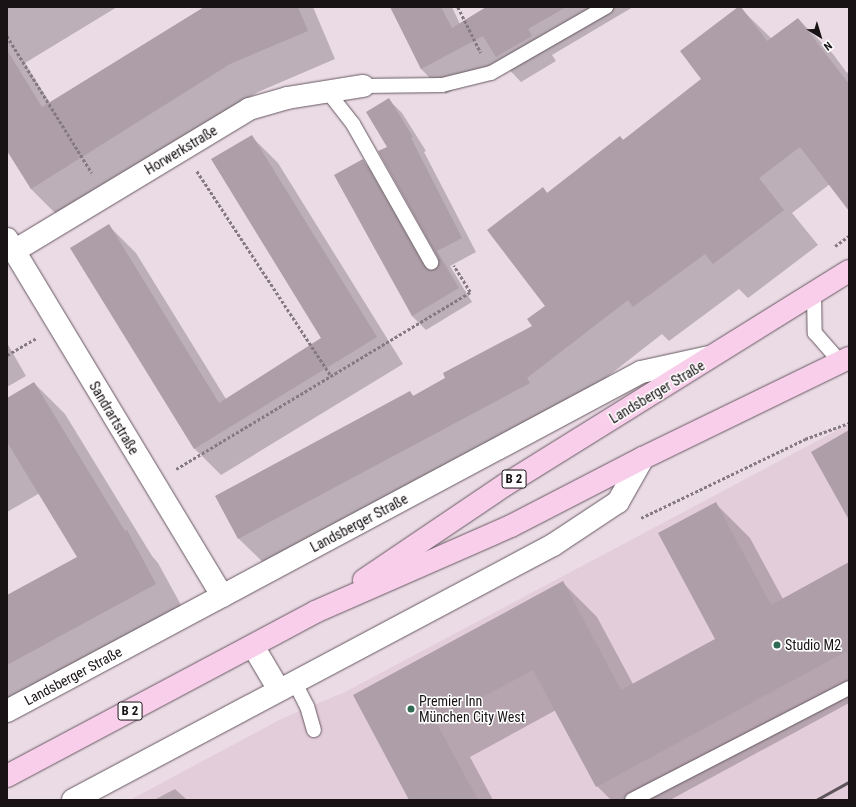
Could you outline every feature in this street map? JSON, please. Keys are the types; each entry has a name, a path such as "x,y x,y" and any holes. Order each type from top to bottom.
{"main road":[{"name":"Landsberger Straße","path":"316,612 505,485 718,355 849,271"},
{"name":"Landsberger Straße","path":"7,776 316,612 511,526 642,458 844,360"}],"street":[{"name":"Horwerkstraße","path":"10,245 107,195 249,109 288,98 363,86"},
{"name":"Sandrartstraße","path":"10,245 222,596"},
{"name":"Landsberger Straße","path":"7,711 641,372 718,355"},
{"path":"73,800 553,545 618,502 642,458"},
{"path":"253,646 286,686"}],"lane":[{"path":"363,86 442,85 491,73 606,7"},
{"path":"328,92 353,124 431,262"},
{"path":"814,294 815,333 844,360"},
{"path":"286,686 307,706 314,730"},
{"path":"632,800 849,688"}],"path":[{"path":"458,7 491,73"},
{"path":"7,36 107,195"},
{"path":"182,149 332,376"},
{"path":"153,482 470,292 447,255 431,262"},
{"path":"7,355 58,325"},
{"path":"637,520 805,439 849,423"}],"shaded area":[{"path":"849,424 849,800 130,800 281,719 345,692"}],"building":[{"path":"204,7 298,7 308,31 230,64 31,189 7,151 7,50 42,107"},
{"path":"390,7 441,7 452,28 486,7 566,7 528,29 532,36 496,57 483,36 421,69"},
{"path":"738,7 741,7 767,41 798,18 849,84 849,211 800,147 759,178 784,210 713,264 705,254 633,307 628,300 527,378 530,383 238,539 215,496 410,391 413,396 445,378 443,373 532,326 527,319 545,306 487,230 543,187 547,193 620,136 623,140 701,79 680,51"},
{"path":"389,98 413,137 411,138 462,238 437,251 459,288 412,316 334,175 363,159 424,266 431,270 438,267 438,258 378,151 387,147 366,112"},
{"path":"252,135 377,337 194,449 70,248 109,224 219,403 321,338 211,159"},
{"path":"34,382 125,531 127,530 156,584 7,665 7,595 77,557 7,442 7,398"},
{"path":"849,430 849,520 811,452"},
{"name":"Studio M2","path":"716,502 771,605 849,562 849,650 596,787 533,670 436,722 478,800 409,800 353,695 563,581 621,690 715,639 658,533"}],"railway":[{"path":"816,800 849,782"}],"place":[{"name":"Studio M2","path":"777,645"},
{"name":"Premier Inn München City West","path":"411,709"}]}
